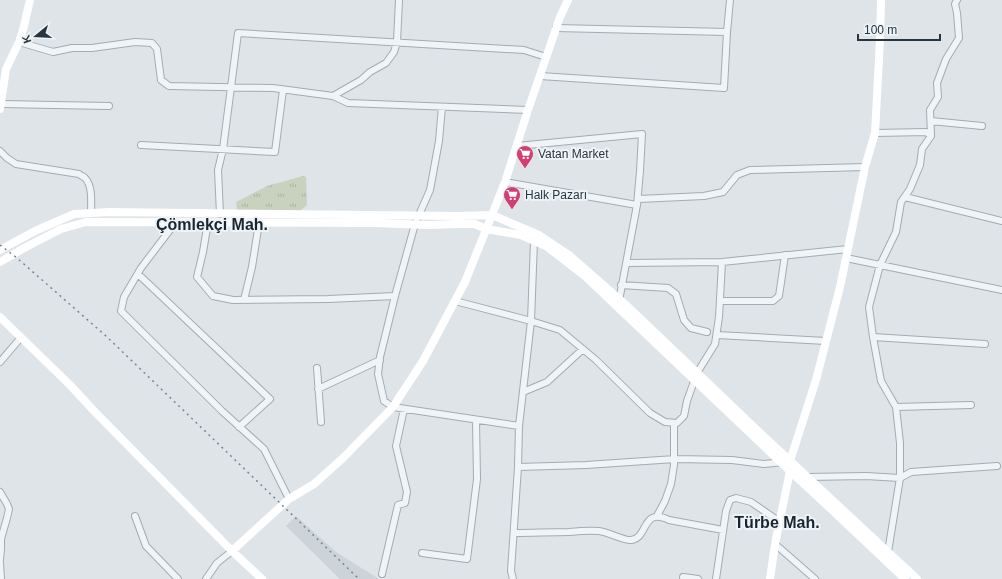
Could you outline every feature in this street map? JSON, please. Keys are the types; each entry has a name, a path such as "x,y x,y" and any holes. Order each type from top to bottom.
{"main road":[{"path":"1,103 6,69 19,42 30,0"},
{"path":"232,552 289,499 314,484 343,458 393,407 423,361 465,282 492,215 505,182 556,28 568,0"},
{"path":"770,579 775,544 790,471 790,461 816,380 846,258 865,167 875,133 881,0"},
{"path":"0,250 35,231 74,214 109,212 419,216 492,215 539,235 569,255 619,299 781,463 902,578"},
{"path":"0,262 62,229 86,222 475,224 486,228 521,235 546,246 585,276 618,308 790,461 918,579"},
{"path":"0,317 70,385 232,552 262,579"},
{"path":"0,324 77,399 89,405"}],"street":[{"path":"333,96 361,80 370,72 386,63 394,52 397,42 399,0"},
{"path":"540,76 724,88 730,0"},
{"path":"888,552 900,478 900,443 896,407 881,381 869,307 880,265 896,232 901,202 910,189 920,165 922,149 932,136 930,110 938,97 937,83 946,58 959,38 958,14 955,4 957,0"},
{"path":"556,28 727,32"},
{"path":"220,214 218,170 223,149 238,33 524,50 546,57"},
{"path":"19,42 53,52 72,48 92,48 135,42 152,43 157,50 161,80 169,86 273,88 333,96 348,103 528,110"},
{"path":"141,145 276,152 284,90"},
{"path":"1,103 109,106"},
{"path":"442,107 439,141 430,190 415,224 395,296 380,360 378,374 384,401 393,407 519,426"},
{"path":"931,121 982,126"},
{"path":"875,133 926,132 932,136"},
{"path":"517,146 642,134 637,202 618,308"},
{"path":"0,151 16,164 79,174 85,178 89,184 91,194 90,213"},
{"path":"505,182 637,202 704,196 723,192 737,175 750,170 865,167"},
{"path":"905,197 1002,221"},
{"path":"176,222 138,274 124,297 121,311 222,411 264,449 289,499"},
{"path":"208,222 197,277 213,296 233,300 244,300 328,299 395,296"},
{"path":"244,300 252,267 259,223"},
{"path":"513,579 511,571 518,467 519,426 531,321 534,241"},
{"path":"626,263 722,262 848,249"},
{"path":"720,301 773,301 779,296 785,255"},
{"path":"846,258 1002,290"},
{"path":"455,301 560,330 596,360 650,412 665,422 677,423 684,416 687,401 696,377 715,344 720,301 722,262"},
{"path":"138,274 270,399 239,427"},
{"path":"622,285 668,288 676,294 684,320 691,328 708,332"},
{"path":"716,335 826,340"},
{"path":"874,337 985,344"},
{"path":"0,362 18,341"},
{"path":"523,392 547,382 583,349"},
{"path":"318,389 380,360"},
{"path":"316,368 322,422"},
{"path":"896,407 970,406"},
{"path":"382,574 398,505 405,503 407,492 396,446 404,409"},
{"path":"422,553 467,559 477,479 476,420"},
{"path":"657,516 665,501 671,484 674,465 674,423"},
{"path":"518,467 586,465 673,459 732,460 764,464 790,461"},
{"path":"807,477 866,476 900,478 912,472 997,466"},
{"path":"0,492 9,509 0,539 1,579"},
{"path":"716,579 726,511 730,500 736,498 751,502 780,522"},
{"path":"0,504 7,504"},
{"path":"135,516 146,546 178,579"},
{"path":"514,533 601,531 630,541 638,536 652,517 657,516 668,520 723,530"},
{"path":"775,544 815,579"},
{"path":"206,579 217,563 232,552"},
{"path":"684,577 698,579"}],"shaded area":[{"path":"296,516 336,552 379,579 340,579 286,526"}],"green space":[{"path":"303,176 306,177 307,205 300,211 237,210 236,202 267,186"}],"railway":[{"path":"0,245 17,258 106,336 359,579"}],"place":[{"name":"Vatan Market","path":"525,169"},
{"name":"Halk Pazarı","path":"512,210"}],"district":[{"name":"Çömlekçi Mah.","path":"212,224"},
{"name":"Türbe Mah.","path":"777,522"}]}
